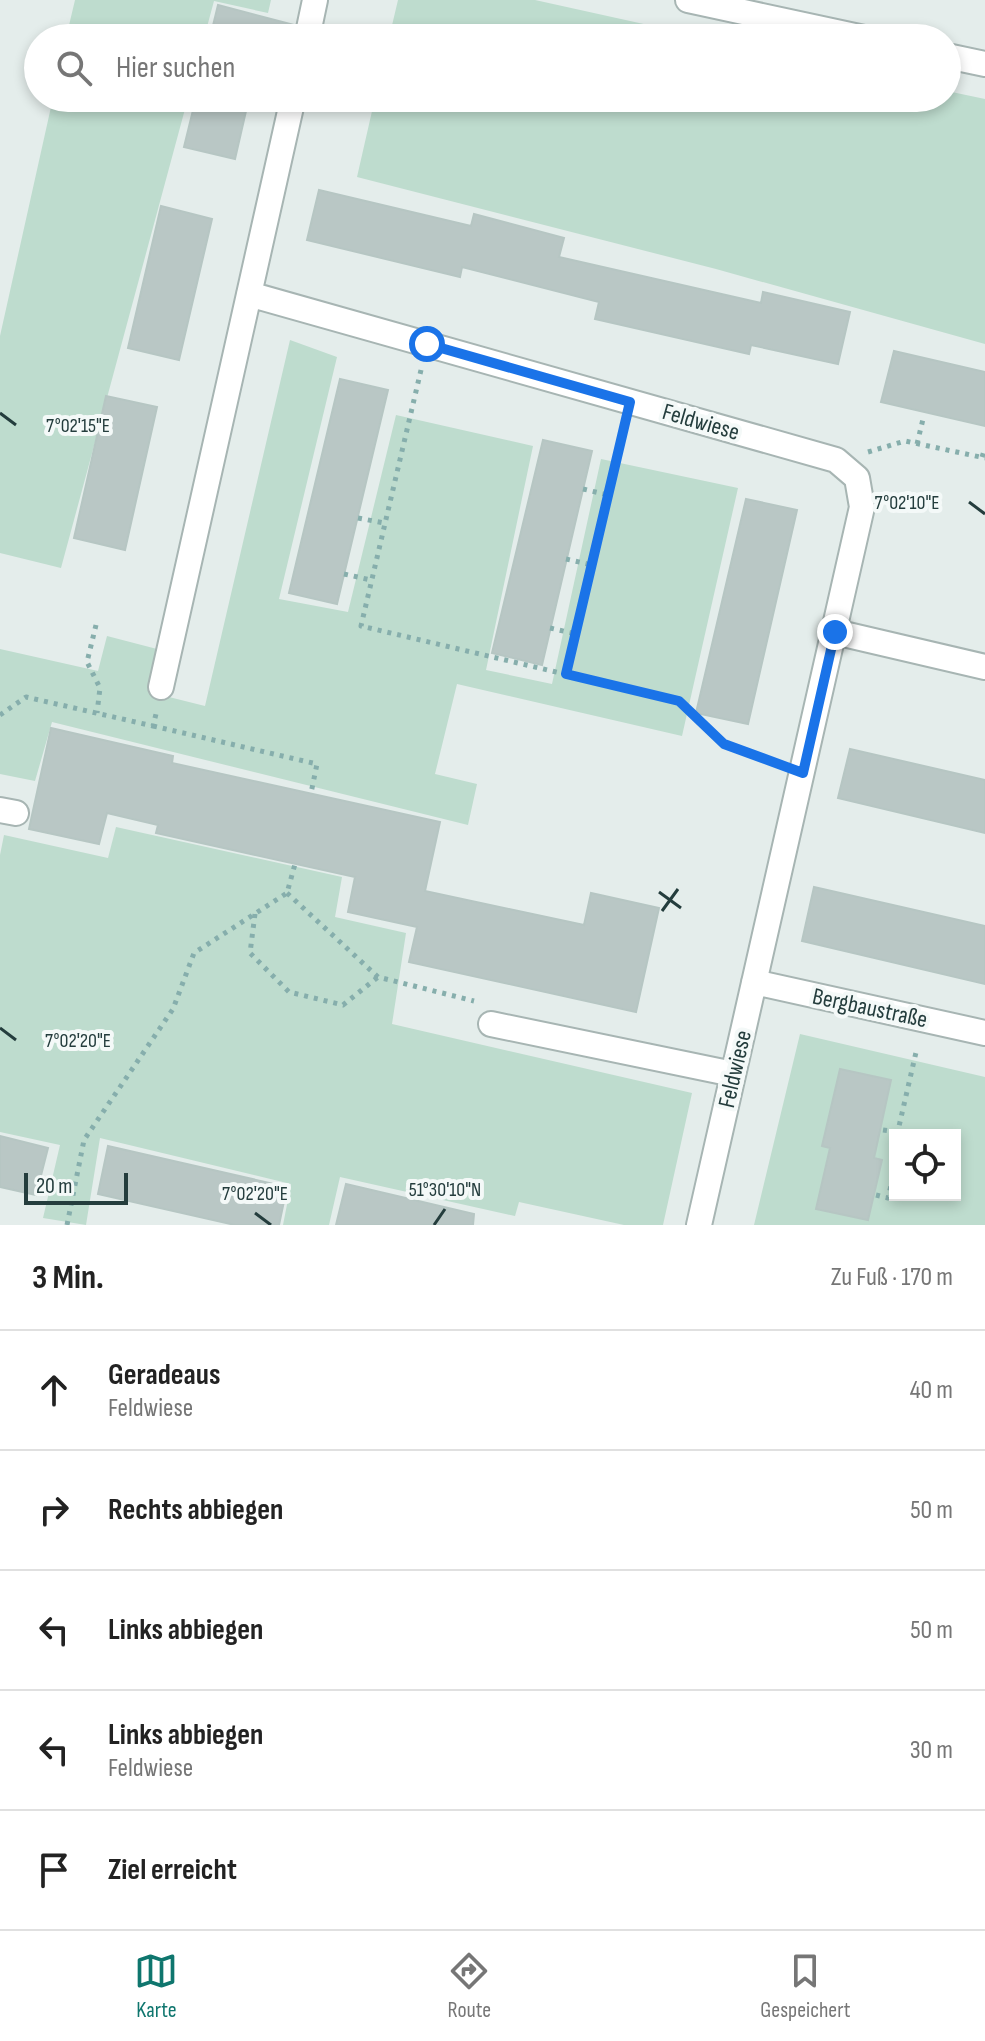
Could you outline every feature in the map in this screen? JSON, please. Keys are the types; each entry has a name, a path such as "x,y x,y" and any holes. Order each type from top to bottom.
{"street":[{"path":"310,24 315,0"},
{"path":"688,0 799,24"},
{"path":"961,59 985,64"},
{"path":"161,687 290,112"},
{"name":"Feldwiese","path":"249,294 836,460 857,478 862,507 699,1225"},
{"path":"835,632 985,667"},
{"name":"Bergbaustraße","path":"754,982 985,1033"},
{"path":"491,1024 733,1074"}],"path":[{"path":"427,344 361,626 679,701 724,744 803,773"},
{"path":"566,674 630,402"},
{"path":"917,444 924,415"},
{"path":"836,460 905,441 984,458 985,448"},
{"path":"583,489 608,495"},
{"path":"358,518 384,523"},
{"path":"566,559 592,565"},
{"path":"344,574 371,580"},
{"path":"96,625 87,662 100,688 97,713"},
{"path":"550,628 576,634"},
{"path":"153,726 161,687"},
{"path":"0,715 26,697 317,764 311,793"},
{"path":"67,1225 84,1140 173,1009 194,953 287,893 295,864"},
{"path":"287,893 378,977 483,1004 491,1024"},
{"path":"255,913 250,953 289,992 343,1005 378,977"},
{"path":"898,1129 924,1019"},
{"path":"883,1130 889,1131"},
{"path":"876,1195 888,1198 889,1194"}],"green space":[{"path":"75,0 271,0 268,13 214,1 208,24 69,24"},
{"path":"398,0 535,0 644,24 392,24"},
{"path":"961,94 985,99 985,344 716,269 357,177 372,112 961,112"},
{"path":"50,112 184,112 61,568 0,553 0,336"},
{"path":"290,340 337,357 279,599 348,612 396,415 533,446 486,670 552,684 601,459 738,488 682,736 457,684 435,774 477,784 468,825 52,722 35,781 0,774 0,649 98,671 107,636 157,649 149,692 205,706"},
{"path":"116,827 342,877 335,917 406,933 392,1024 692,1093 663,1225 624,1225 519,1202 515,1216 340,1177 329,1225 283,1225 291,1184 100,1138 86,1225 43,1218 60,1145 0,1132 0,855 4,835 108,858"},
{"path":"800,1034 985,1077 985,1225 754,1225"}],"building":[{"path":"218,5 290,24 213,24"},
{"path":"193,112 246,112 235,159 184,147"},
{"path":"319,190 471,226 474,214 564,238 559,257 761,303 763,292 850,312 838,364 751,345 749,354 595,319 599,302 462,267 460,277 307,240"},
{"path":"161,206 212,219 179,360 128,348"},
{"path":"894,351 985,372 985,426 881,402"},
{"path":"340,379 388,390 337,604 289,593"},
{"path":"106,396 157,407 125,550 74,538"},
{"path":"543,440 592,451 542,665 492,653"},
{"path":"746,499 797,510 748,724 696,713"},
{"path":"51,728 173,756 172,763 440,822 425,891 584,925 591,893 659,908 636,1012 409,962 417,927 348,912 355,877 156,833 158,825 107,813 99,844 29,829"},
{"path":"850,749 985,780 985,833 838,798"},
{"path":"814,887 985,926 985,984 802,941"},
{"path":"840,1069 891,1080 874,1158 882,1160 868,1220 816,1209 830,1148 822,1146"},
{"path":"0,1136 48,1148 36,1195 0,1187"},
{"path":"108,1146 287,1187 279,1225 235,1225 98,1194"},
{"path":"346,1184 474,1214 473,1225 336,1225"}],"route":[{"path":"427,344 630,402 566,674 679,701 724,744 803,773 835,632"}]}
